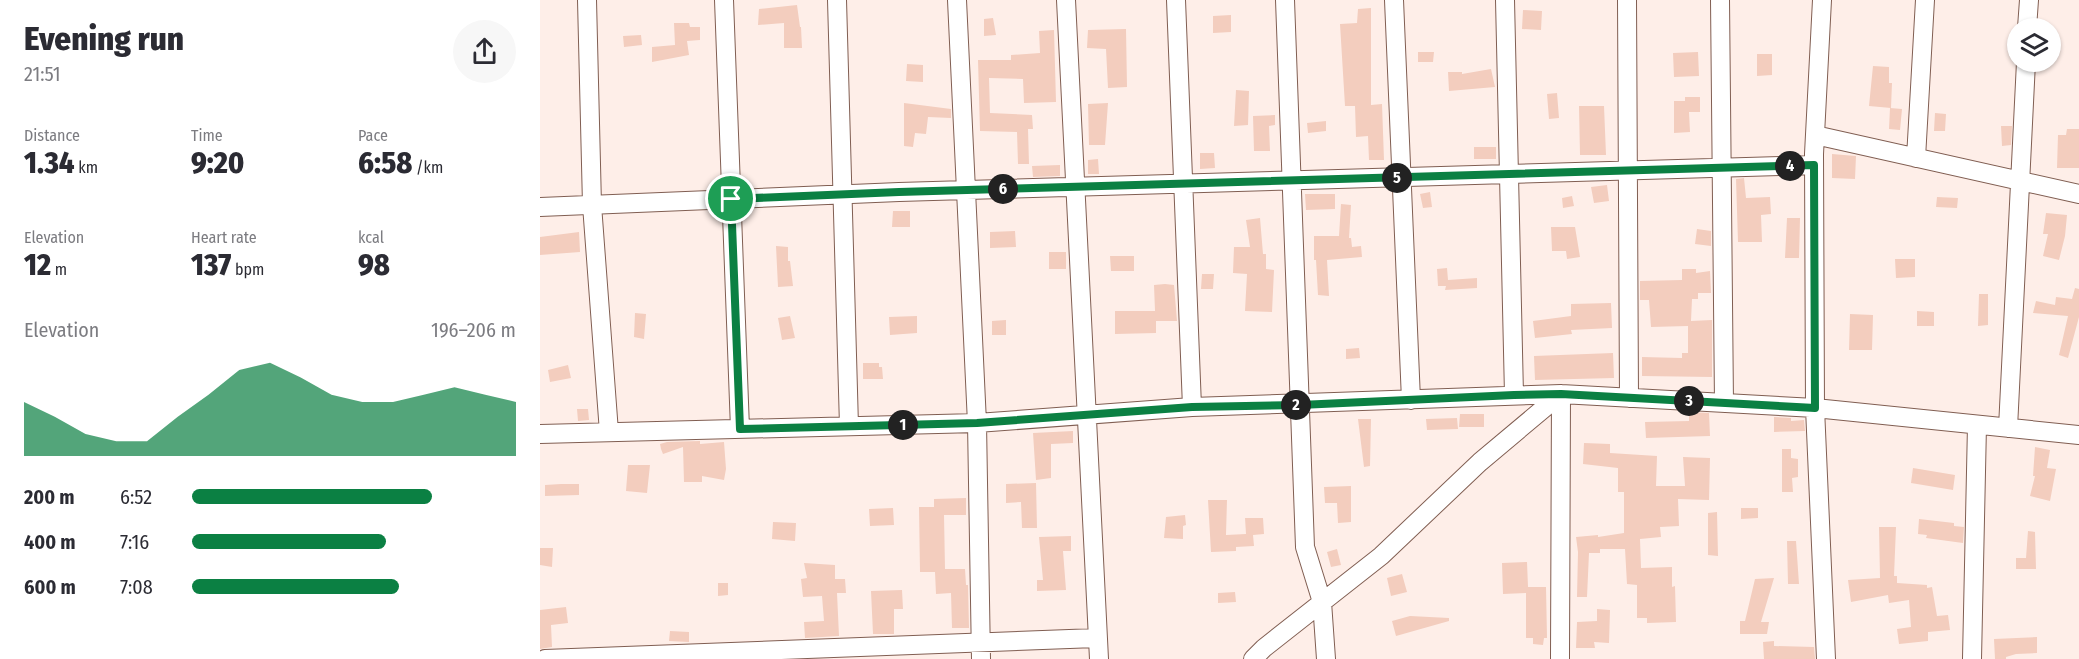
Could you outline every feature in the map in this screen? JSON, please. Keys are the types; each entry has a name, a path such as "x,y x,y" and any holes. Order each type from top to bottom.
{"street":[{"path":"587,0 592,205 609,432"},
{"path":"724,0 740,429"},
{"path":"837,0 849,426"},
{"path":"957,0 977,423 980,651"},
{"path":"1066,0 1098,659"},
{"path":"1176,0 1192,407"},
{"path":"1285,0 1305,547 1322,602 1326,659"},
{"path":"1394,0 1411,400"},
{"path":"1505,0 1514,395"},
{"path":"1627,0 1629,398"},
{"path":"1720,0 1724,403"},
{"path":"1822,0 1814,165 1815,408 1826,659"},
{"path":"1916,158 1924,0"},
{"path":"2028,18 2029,0"},
{"path":"2008,428 2025,72"},
{"path":"1815,135 2079,195"},
{"path":"540,207 843,194 1814,165"},
{"path":"1253,659 1381,556 1480,462 1561,394"},
{"path":"1560,659 1561,394"},
{"path":"540,434 977,423 1192,407 1300,405 1561,394 1815,408 2079,435"},
{"path":"1972,659 1977,425"},
{"path":"545,659 980,651 1096,638"}],"building":[{"path":"797,5 802,48 784,48 784,23 758,25 759,9"},
{"path":"1371,8 1371,105 1382,104 1384,160 1369,160 1368,136 1356,137 1355,106 1345,106 1340,24 1357,23 1358,9"},
{"path":"1523,10 1542,11 1541,30 1522,29"},
{"path":"1231,15 1231,32 1213,33 1213,16"},
{"path":"993,18 996,35 984,36 984,19"},
{"path":"674,23 689,23 690,27 700,27 700,40 687,41 689,55 652,62 652,47 675,45"},
{"path":"1126,29 1127,87 1108,88 1106,49 1087,48 1088,30"},
{"path":"1054,30 1056,102 1024,103 1023,79 989,78 990,113 1032,115 1033,129 1028,129 1029,164 1018,164 1017,132 980,131 978,60 1011,60 1011,55 1040,53 1039,31"},
{"path":"641,35 642,45 624,47 623,36"},
{"path":"1418,52 1434,52 1433,62 1418,62"},
{"path":"1698,52 1699,76 1674,77 1673,53"},
{"path":"1757,54 1772,54 1772,75 1757,76"},
{"path":"907,64 923,65 923,82 906,81"},
{"path":"1873,66 1889,67 1889,83 1892,83 1891,108 1869,106"},
{"path":"1491,69 1495,87 1449,91 1448,72 1462,72 1462,74"},
{"path":"1236,90 1249,91 1248,125 1234,126"},
{"path":"1557,93 1559,118 1549,119 1547,94"},
{"path":"1685,97 1700,97 1700,112 1689,112 1690,132 1674,133 1674,101 1685,101"},
{"path":"904,103 951,109 951,118 928,117 926,134 915,133 913,147 904,146"},
{"path":"1108,103 1105,145 1089,145 1088,104"},
{"path":"1579,106 1604,106 1606,155 1580,155"},
{"path":"1890,108 1902,109 1900,130 1889,129"},
{"path":"1935,113 1946,114 1945,131 1934,131"},
{"path":"1275,115 1275,125 1269,126 1270,151 1254,151 1253,116"},
{"path":"1326,121 1326,131 1308,133 1307,123"},
{"path":"2001,126 2012,126 2011,145 2002,146"},
{"path":"2067,129 2079,129 2079,168 2057,168 2058,135 2066,135"},
{"path":"1474,147 1496,147 1496,159 1474,159"},
{"path":"1200,153 1214,153 1215,168 1200,169"},
{"path":"1832,154 1856,156 1855,179 1832,178"},
{"path":"1098,159 1099,174 1088,174 1088,160"},
{"path":"1060,165 1060,176 1033,177 1032,166"},
{"path":"1744,178 1746,198 1770,197 1771,214 1761,215 1762,242 1738,242 1736,179"},
{"path":"1607,185 1609,201 1594,203 1591,187"},
{"path":"1430,192 1432,207 1423,208 1420,194"},
{"path":"1305,194 1335,194 1335,209 1306,210"},
{"path":"1572,196 1574,206 1563,208 1562,198"},
{"path":"1937,197 1958,198 1957,208 1936,207"},
{"path":"1341,204 1351,205 1349,238 1351,238 1352,247 1361,246 1362,257 1327,260 1329,296 1318,295 1314,236 1339,236"},
{"path":"893,211 910,211 910,227 892,227"},
{"path":"2046,213 2067,215 2059,260 2043,256 2048,234 2043,234"},
{"path":"1260,218 1266,269 1274,270 1272,312 1245,311 1247,274 1233,273 1234,247 1250,247 1246,220"},
{"path":"1787,218 1800,218 1799,258 1785,258"},
{"path":"1551,227 1575,227 1580,257 1567,259 1566,251 1552,251"},
{"path":"1697,229 1711,231 1711,246 1695,244"},
{"path":"1015,231 1016,247 990,248 990,232"},
{"path":"579,232 580,252 540,255 540,237"},
{"path":"776,246 788,247 793,286 778,287"},
{"path":"1049,252 1066,252 1066,269 1049,269"},
{"path":"1110,256 1134,256 1134,271 1111,271"},
{"path":"1895,259 1915,259 1915,277 1896,278"},
{"path":"1447,268 1448,280 1477,278 1477,288 1445,290 1446,286 1438,286 1437,269"},
{"path":"1682,269 1696,269 1696,273 1710,271 1711,293 1698,293 1698,299 1692,299 1691,321 1712,320 1712,377 1642,376 1642,357 1682,358 1682,353 1688,353 1688,326 1651,327 1649,300 1640,300 1640,281 1682,280"},
{"path":"1202,274 1214,274 1213,289 1201,289"},
{"path":"1154,285 1174,285 1177,321 1156,321 1156,333 1115,334 1115,311 1155,311"},
{"path":"2075,288 2079,289 2079,317 2068,358 2059,355 2068,316 2033,313 2036,301 2055,305 2056,297 2072,299"},
{"path":"1979,294 1988,294 1988,325 1978,326"},
{"path":"1611,303 1612,328 1571,330 1572,334 1535,338 1533,321 1571,316 1571,304"},
{"path":"1917,311 1934,312 1934,326 1917,326"},
{"path":"635,313 646,314 644,339 634,337"},
{"path":"1850,314 1873,315 1872,350 1849,350"},
{"path":"790,316 795,338 782,340 778,318"},
{"path":"917,316 917,333 890,335 889,317"},
{"path":"1006,320 1006,335 992,335 992,321"},
{"path":"1359,348 1360,358 1346,359 1346,349"},
{"path":"1613,353 1614,378 1535,380 1534,356"},
{"path":"863,363 879,363 879,367 882,367 883,379 863,379"},
{"path":"568,365 571,378 550,382 548,370"},
{"path":"577,409 588,409 589,420 578,421"},
{"path":"1689,412 1709,413 1710,436 1646,438 1645,422 1689,421"},
{"path":"1460,414 1484,414 1484,427 1459,427"},
{"path":"1774,417 1791,418 1791,421 1804,420 1805,431 1774,432"},
{"path":"1457,418 1458,429 1427,430 1426,419"},
{"path":"1358,419 1371,419 1370,466 1364,467"},
{"path":"1073,431 1073,443 1051,444 1051,478 1036,480 1033,433"},
{"path":"700,441 700,444 724,442 726,469 724,480 702,476 702,482 684,482 683,447 663,454 660,444"},
{"path":"1584,443 1610,444 1610,453 1657,456 1656,486 1685,486 1683,457 1710,458 1709,500 1678,499 1679,526 1660,527 1661,537 1640,539 1641,568 1672,567 1676,622 1647,623 1647,618 1637,618 1637,585 1627,584 1625,549 1600,549 1600,553 1589,553 1587,597 1577,597 1576,537 1598,535 1598,537 1624,533 1624,492 1618,492 1618,468 1583,464"},
{"path":"2035,447 2050,450 2047,468 2056,469 2050,501 2030,496 2035,476 2033,476"},
{"path":"1782,449 1791,449 1791,458 1798,459 1798,477 1792,478 1793,492 1782,492"},
{"path":"628,465 650,465 647,493 626,491"},
{"path":"1913,468 1955,475 1953,490 1911,483"},
{"path":"1036,483 1037,528 1022,528 1021,502 1006,503 1006,484"},
{"path":"579,484 579,495 545,496 545,485"},
{"path":"1351,486 1351,522 1338,523 1337,503 1325,503 1324,487"},
{"path":"966,498 966,515 944,515 945,569 965,569 966,585 968,585 969,628 952,628 951,593 936,594 935,572 920,572 919,507 934,507 934,499"},
{"path":"1208,500 1227,500 1226,535 1246,534 1245,518 1263,518 1264,534 1253,535 1254,546 1236,547 1236,551 1211,552"},
{"path":"893,508 894,525 870,526 869,509"},
{"path":"1741,508 1758,508 1758,518 1741,519"},
{"path":"1717,512 1718,556 1708,555 1708,513"},
{"path":"1185,515 1186,525 1183,526 1183,539 1164,538 1166,517"},
{"path":"1919,519 1954,523 1954,526 1964,527 1963,543 1926,538 1927,535 1918,534"},
{"path":"773,522 796,523 795,541 772,539"},
{"path":"1879,527 1896,527 1894,576 1897,576 1897,583 1932,587 1937,616 1948,615 1950,630 1928,632 1928,641 1899,644 1897,629 1911,627 1909,600 1889,603 1888,595 1851,602 1848,580 1880,578"},
{"path":"2028,531 2035,532 2036,569 2016,569 2016,558 2026,558"},
{"path":"1071,536 1071,551 1063,551 1066,590 1037,591 1037,580 1043,580 1039,537"},
{"path":"1787,541 1796,541 1799,584 1788,584"},
{"path":"540,548 553,548 552,567 540,565"},
{"path":"1337,549 1341,565 1331,567 1327,552"},
{"path":"1527,562 1528,587 1546,587 1547,638 1544,638 1543,645 1533,644 1533,638 1526,638 1526,593 1503,594 1502,563"},
{"path":"804,563 835,565 835,579 845,579 846,593 837,593 839,636 805,638 804,622 824,621 822,596 803,597 801,579 807,578"},
{"path":"1402,574 1407,592 1391,596 1387,578"},
{"path":"1774,578 1761,622 1769,622 1767,634 1740,634 1740,621 1745,621 1755,579"},
{"path":"718,583 728,583 728,595 718,596"},
{"path":"902,590 903,609 894,609 894,634 873,634 871,591"},
{"path":"1235,592 1236,602 1218,603 1218,593"},
{"path":"566,607 568,623 551,625 552,647 540,649 540,610"},
{"path":"1597,609 1610,610 1609,643 1594,642 1595,648 1576,648 1577,622 1597,621"},
{"path":"1410,616 1449,618 1449,621 1396,636 1392,621"},
{"path":"670,631 689,632 689,642 669,641"},
{"path":"2037,637 2037,653 2016,654 2006,659 1995,659 1994,639"},
{"path":"1774,641 1774,646 1814,647 1815,659 1764,659 1763,642"}],"route":[{"path":"1814,165 1815,408 1561,394 1300,405 1192,407 977,423 740,429 731,199 1814,165"}]}
